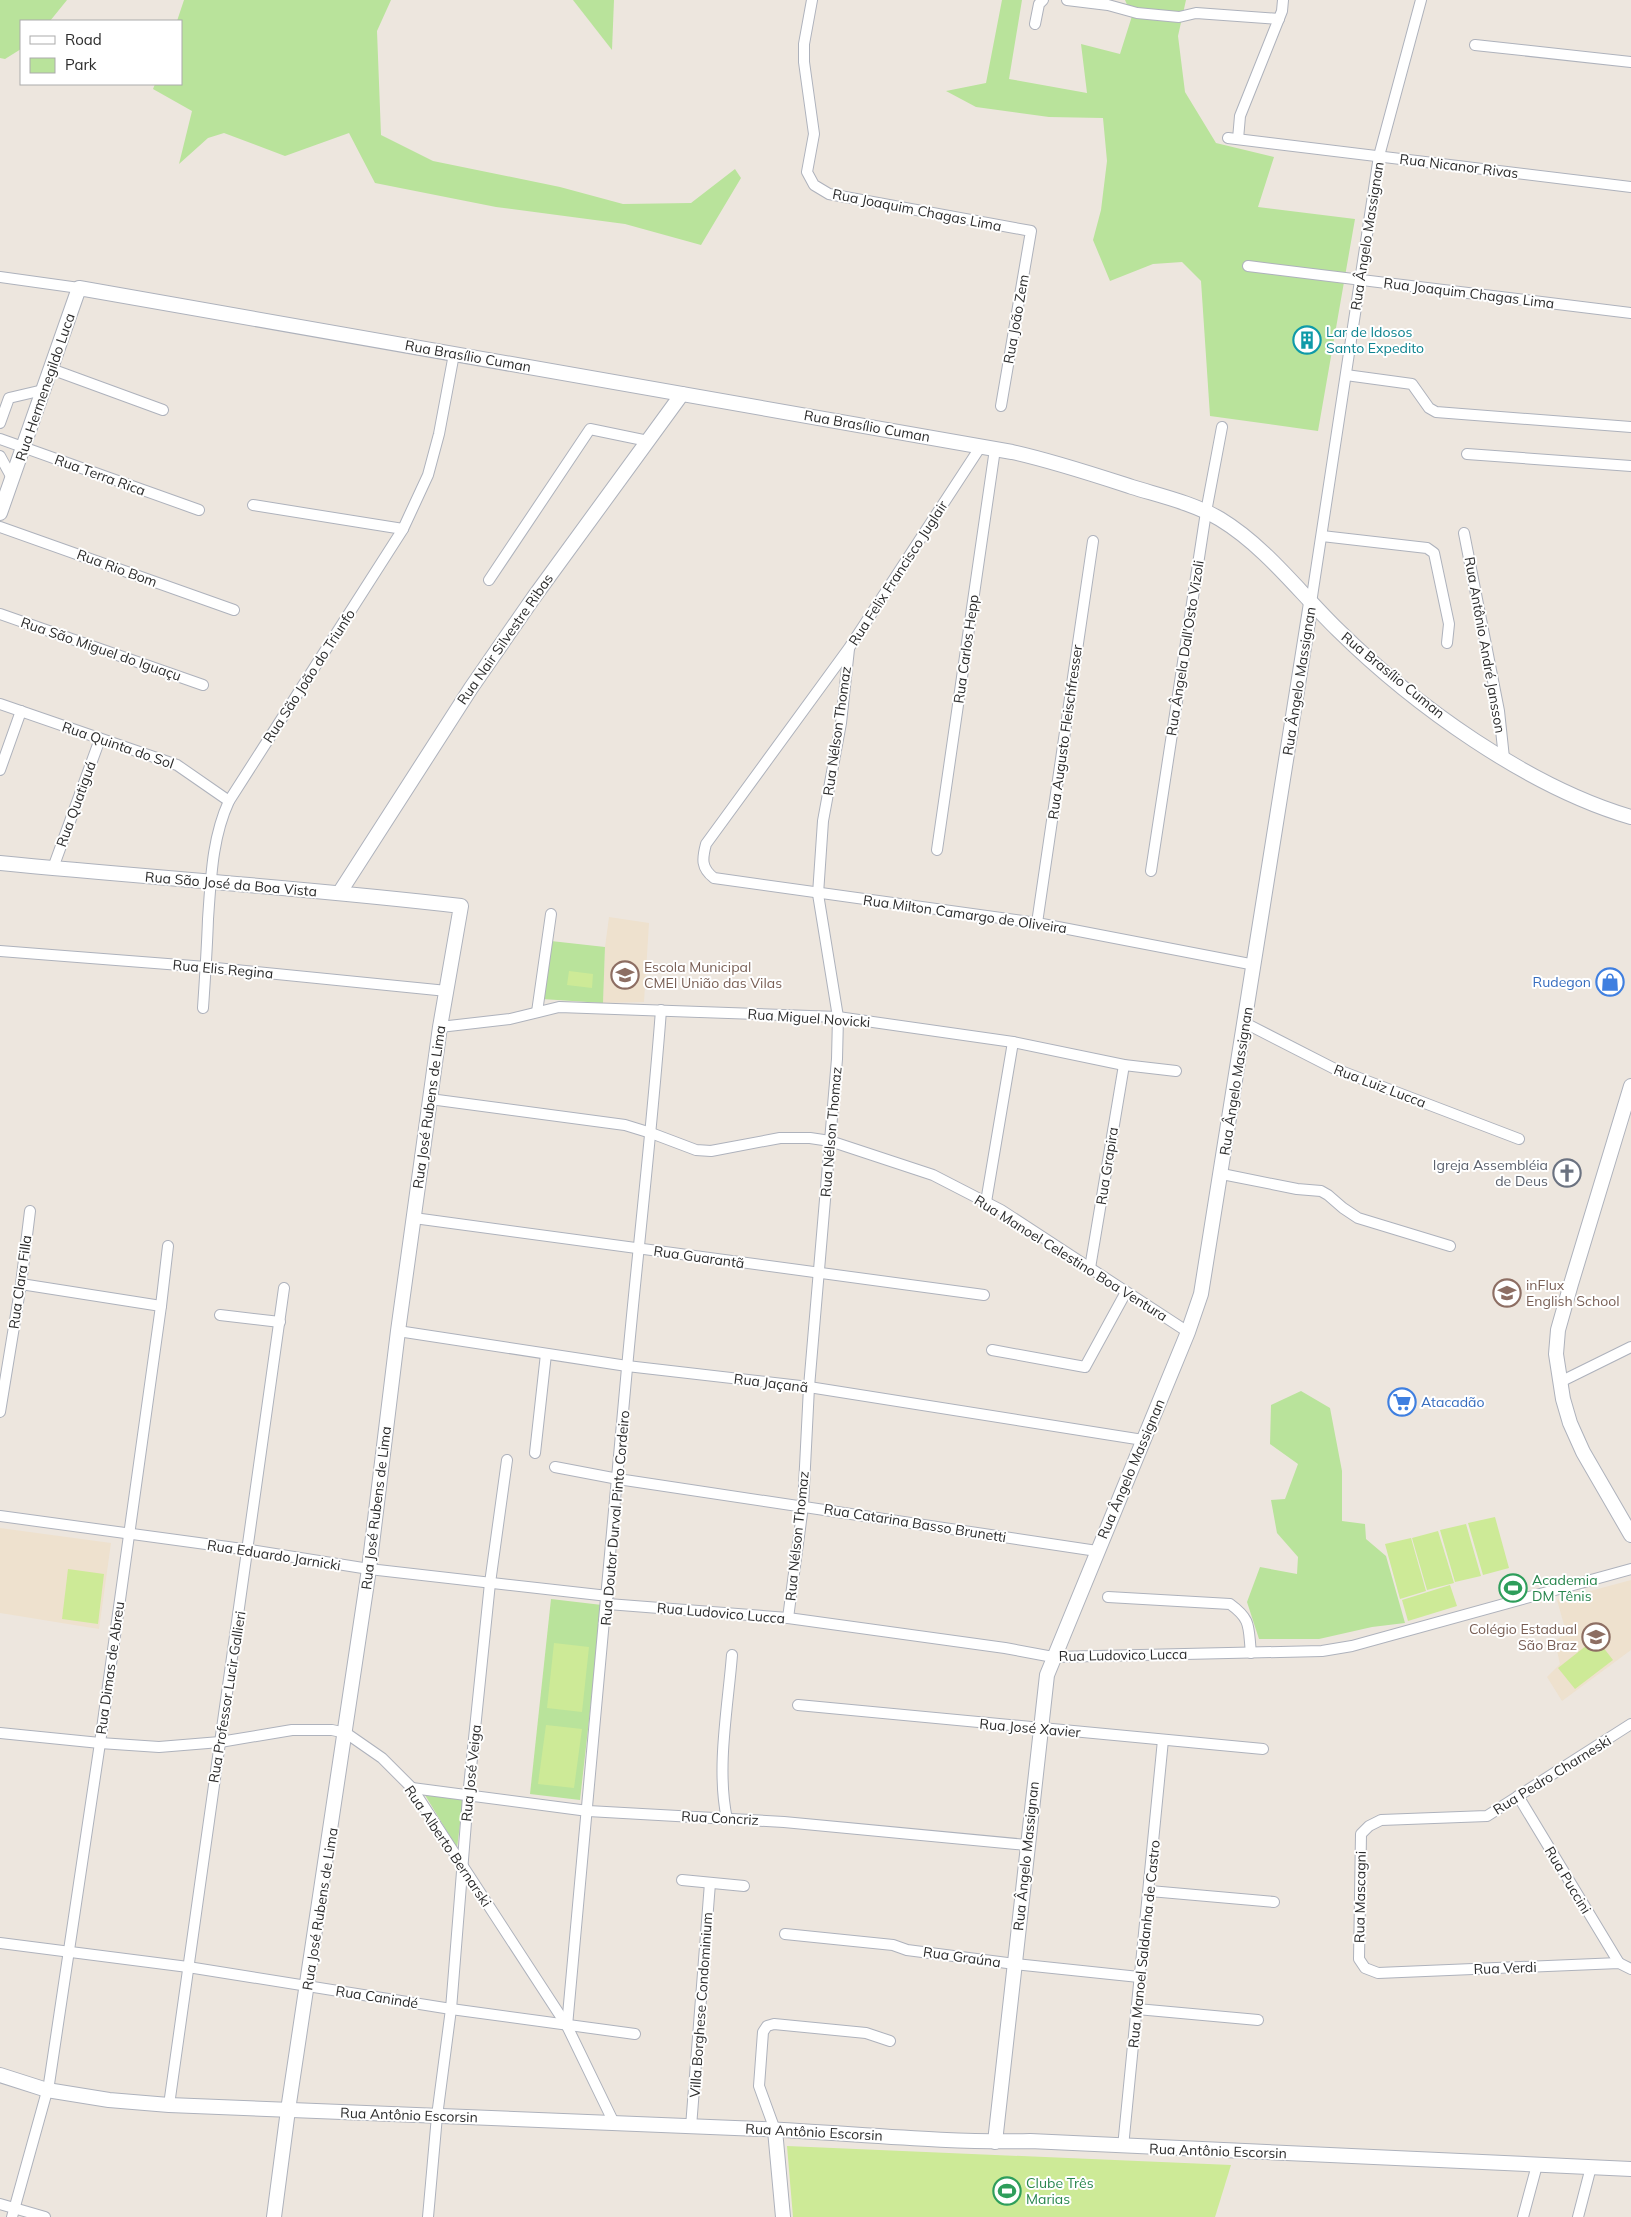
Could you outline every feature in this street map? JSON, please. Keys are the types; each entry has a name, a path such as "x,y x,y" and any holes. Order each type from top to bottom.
{"street":[{"name":"Rua Joaquim Chagas Lima","path":"812,0 806,30 804,62 814,134 807,172 814,185 829,194 1031,232"},
{"path":"1036,24 1040,4 1043,0"},
{"path":"1067,0 1108,5 1134,13 1179,17 1196,13 1279,19 1283,0"},
{"name":"Rua Ângelo Massignan","path":"995,2142 1045,1683 1053,1657 1188,1332 1204,1282 1322,536 1379,156 1422,0"},
{"name":"Rua Nicanor Rivas","path":"1279,19 1233,138 1631,187"},
{"path":"1475,45 1631,62"},
{"name":"Rua João Zem","path":"1001,406 1031,232"},
{"name":"Rua Joaquim Chagas Lima","path":"1248,266 1631,313"},
{"name":"Rua Brasílio Cuman","path":"0,277 79,288 988,447 1050,461 1206,512 1247,538 1363,654 1390,677 1458,728 1504,758 1574,795 1631,817"},
{"name":"Rua Hermenegildo Luca","path":"0,513 79,288"},
{"name":"Rua São João do Triunfo","path":"203,1008 210,883 216,835 229,801 403,529 428,475 439,434 454,354"},
{"path":"51,369 163,410"},
{"path":"1346,375 1412,384 1429,408 1436,412 1631,427"},
{"path":"0,423 9,398 43,390"},
{"name":"Rua Nair Silvestre Ribas","path":"340,892 471,688 534,597 682,394"},
{"name":"Rua Ângela Dall'Osto Vizoli","path":"1151,871 1206,512 1222,427"},
{"path":"489,580 590,429 648,441"},
{"name":"Rua Terra Rica","path":"0,439 199,510"},
{"name":"Rua Felix Francisco Juglair","path":"706,844 849,648 988,447"},
{"name":"Rua Carlos Hepp","path":"937,850 988,447"},
{"path":"1467,454 1631,466"},
{"path":"0,456 12,478"},
{"path":"253,505 403,529"},
{"name":"Rua Rio Bom","path":"0,527 234,610"},
{"name":"Rua Antônio André Jansson","path":"1464,533 1499,711 1504,758"},
{"path":"1322,536 1427,548 1434,553 1449,624 1447,643"},
{"name":"Rua Augusto Fleischfresser","path":"1037,923 1093,541"},
{"name":"Rua São Miguel do Iguaçu","path":"0,614 203,684"},
{"name":"Rua Nélson Thomaz","path":"788,1618 803,1506 809,1387 818,1272 838,1059 838,1017 818,894 823,821 841,723 849,648"},
{"name":"Rua Quinta do Sol","path":"0,704 178,765 229,801"},
{"path":"0,770 21,711"},
{"name":"Rua Quatiguá","path":"53,868 100,739"},
{"name":"Rua Milton Camargo de Oliveira","path":"706,844 702,859 706,872 714,878 1037,923 1255,965"},
{"name":"Rua São José da Boa Vista","path":"0,863 210,883 340,892 461,906"},
{"name":"Rua José Rubens de Lima","path":"274,2217 288,2110 346,1733 369,1569 398,1331 440,1027 461,906"},
{"path":"537,1012 551,914"},
{"name":"Rua Elis Regina","path":"0,951 206,967 446,990"},
{"name":"Rua Miguel Novicki","path":"440,1027 510,1019 559,1007 838,1017 1013,1042 1124,1065 1176,1071"},
{"name":"Rua Doutor Durval Pinto Cordeiro","path":"568,2026 661,1010"},
{"name":"Rua Luiz Lucca","path":"1245,1023 1333,1068 1518,1139"},
{"path":"986,1202 1013,1042"},
{"name":"Rua Grapira","path":"1090,1268 1124,1065"},
{"path":"1631,1086 1558,1330 1556,1354 1560,1382 1570,1422 1583,1452 1631,1535"},
{"name":"Rua Manoel Celestino Boa Ventura","path":"430,1098 625,1125 651,1133 677,1145 696,1150 712,1151 780,1138 810,1138 830,1141 933,1175 986,1202 1188,1332"},
{"path":"1222,1174 1321,1191 1328,1194 1350,1214 1358,1218 1450,1246"},
{"name":"Rua Clara Filla","path":"0,1412 21,1284 30,1211"},
{"name":"Rua Guarantã","path":"414,1218 984,1295"},
{"name":"Rua Dimas de Abreu","path":"14,2212 48,2090 100,1743 168,1246"},
{"path":"21,1284 161,1306"},
{"name":"Rua Professor Lucir Gallieri","path":"169,2105 220,1742 250,1550 284,1288"},
{"path":"992,1350 1085,1367 1126,1292"},
{"path":"220,1314 280,1322"},
{"name":"Rua Jaçanã","path":"398,1331 627,1366 809,1387 1143,1440"},
{"path":"1560,1382 1631,1347"},
{"path":"535,1453 546,1354"},
{"name":"Rua José Veiga","path":"428,2217 437,2116 451,2008 468,1797 490,1583 507,1460"},
{"name":"Rua Catarina Basso Brunetti","path":"555,1467 618,1479 1097,1551"},
{"name":"Rua Eduardo Jarnicki","path":"0,1516 250,1550 369,1569 490,1583 608,1600"},
{"name":"Rua Ludovico Lucca","path":"608,1600 788,1618 1005,1648 1053,1657 1322,1651 1352,1646 1631,1570"},
{"path":"1108,1597 1230,1604 1244,1614 1248,1623 1251,1652"},
{"path":"726,1818 722,1800 722,1766 732,1655"},
{"name":"Rua José Xavier","path":"798,1705 1263,1749"},
{"name":"Rua Pedro Charneski","path":"1381,1820 1487,1816 1631,1724"},
{"name":"Rua Alberto Bernarski","path":"0,1733 159,1747 220,1742 292,1730 332,1730 346,1733 382,1758 412,1788 568,2026 614,2123"},
{"name":"Rua Manoel Saldanha de Castro","path":"1123,2147 1139,1977 1150,1891 1163,1740"},
{"name":"Rua Concriz","path":"412,1788 468,1797 588,1811 726,1818 1027,1845"},
{"name":"Rua Puccini","path":"1518,1796 1619,1963"},
{"name":"Rua Mascagni","path":"1378,1973 1365,1968 1359,1959 1361,1834 1369,1826 1381,1820"},
{"path":"682,1880 744,1886"},
{"name":"Villa Borghese Condominium","path":"691,2127 710,1883"},
{"path":"1150,1891 1274,1902"},
{"name":"Rua Graúna","path":"784,1934 893,1945 907,1950 1139,1977"},
{"name":"Rua Canindé","path":"0,1943 188,1967 568,2026 635,2034"},
{"name":"Rua Verdi","path":"1378,1973 1619,1963 1631,1969"},
{"path":"1137,2009 1258,2020"},
{"path":"783,2217 775,2130 759,2086 763,2032 767,2026 774,2024 866,2033 890,2041"},
{"name":"Rua Antônio Escorsin","path":"0,2075 48,2090 109,2100 169,2105 775,2130 995,2142 1631,2169"},
{"path":"1523,2217 1537,2165"},
{"path":"1578,2217 1591,2167"},
{"path":"0,2204 14,2212 45,2217"}],"shaded area":[{"name":"Escola Municipal CMEI União das Vilas","path":"609,917 649,923 644,1002 603,1003 605,947"},
{"path":"0,1528 111,1543 99,1629 0,1613"},
{"name":"Colégio Estadual São Braz","path":"1631,1580 1631,1650 1562,1701 1547,1677 1560,1664 1555,1642 1566,1632 1557,1600"}],"green space":[{"path":"0,0 67,0 51,20 20,20 20,50 5,59 0,58"},
{"path":"184,0 391,0 377,31 381,135 433,161 560,187 623,204 691,203 735,169 741,178 701,245 625,224 496,207 375,183 349,133 285,156 224,133 208,138 179,164 192,111 153,89 155,85 182,85 182,20 177,20"},
{"path":"573,0 614,0 612,50"},
{"path":"1002,0 1022,0 1009,79 1087,93 1081,44 1120,54 1132,16 1125,0 1186,0 1178,36 1185,92 1216,143 1274,157 1258,207 1355,219 1318,431 1210,416 1201,281 1182,262 1153,264 1110,281 1093,240 1101,210 1107,161 1103,118 1049,117 976,107 946,91 986,83"},
{"path":"551,941 605,947 603,1003 542,999"},
{"path":"569,971 593,974 592,988 567,985"},
{"path":"1301,1391 1330,1408 1342,1471 1342,1521 1365,1524 1366,1539 1386,1556 1405,1623 1372,1627 1319,1639 1259,1639 1247,1602 1260,1567 1297,1574 1298,1557 1277,1533 1271,1500 1285,1499 1298,1464 1270,1444 1271,1405"},
{"path":"1495,1517 1509,1568 1483,1575 1468,1523"},
{"path":"1466,1524 1481,1576 1455,1582 1440,1530"},
{"path":"1438,1531 1454,1583 1427,1590 1412,1538"},
{"path":"1411,1538 1426,1591 1400,1599 1385,1544"},
{"path":"68,1569 104,1574 98,1624 62,1619"},
{"path":"1450,1585 1457,1606 1408,1621 1402,1600"},
{"path":"551,1599 602,1605 580,1800 530,1794"},
{"path":"1596,1638 1613,1660 1575,1689 1558,1668"},
{"path":"554,1643 589,1647 582,1712 547,1708"},
{"path":"546,1725 582,1729 574,1788 538,1784"},
{"path":"425,1795 463,1800 457,1848"},
{"name":"Clube Três Marias","path":"787,2146 1231,2165 1215,2217 793,2217"}],"place":[{"name":"Lar de Idosos Santo Expedito","path":"1307,340"},
{"name":"Escola Municipal CMEI União das Vilas","path":"625,975"},
{"name":"Rudegon","path":"1610,982"},
{"name":"Igreja Assembléia de Deus","path":"1567,1173"},
{"name":"inFlux English School","path":"1507,1293"},
{"name":"Atacadão","path":"1402,1402"},
{"name":"Academia DM Tênis","path":"1513,1588"},
{"name":"Colégio Estadual São Braz","path":"1596,1637"},
{"name":"Clube Três Marias","path":"1007,2191"}]}
